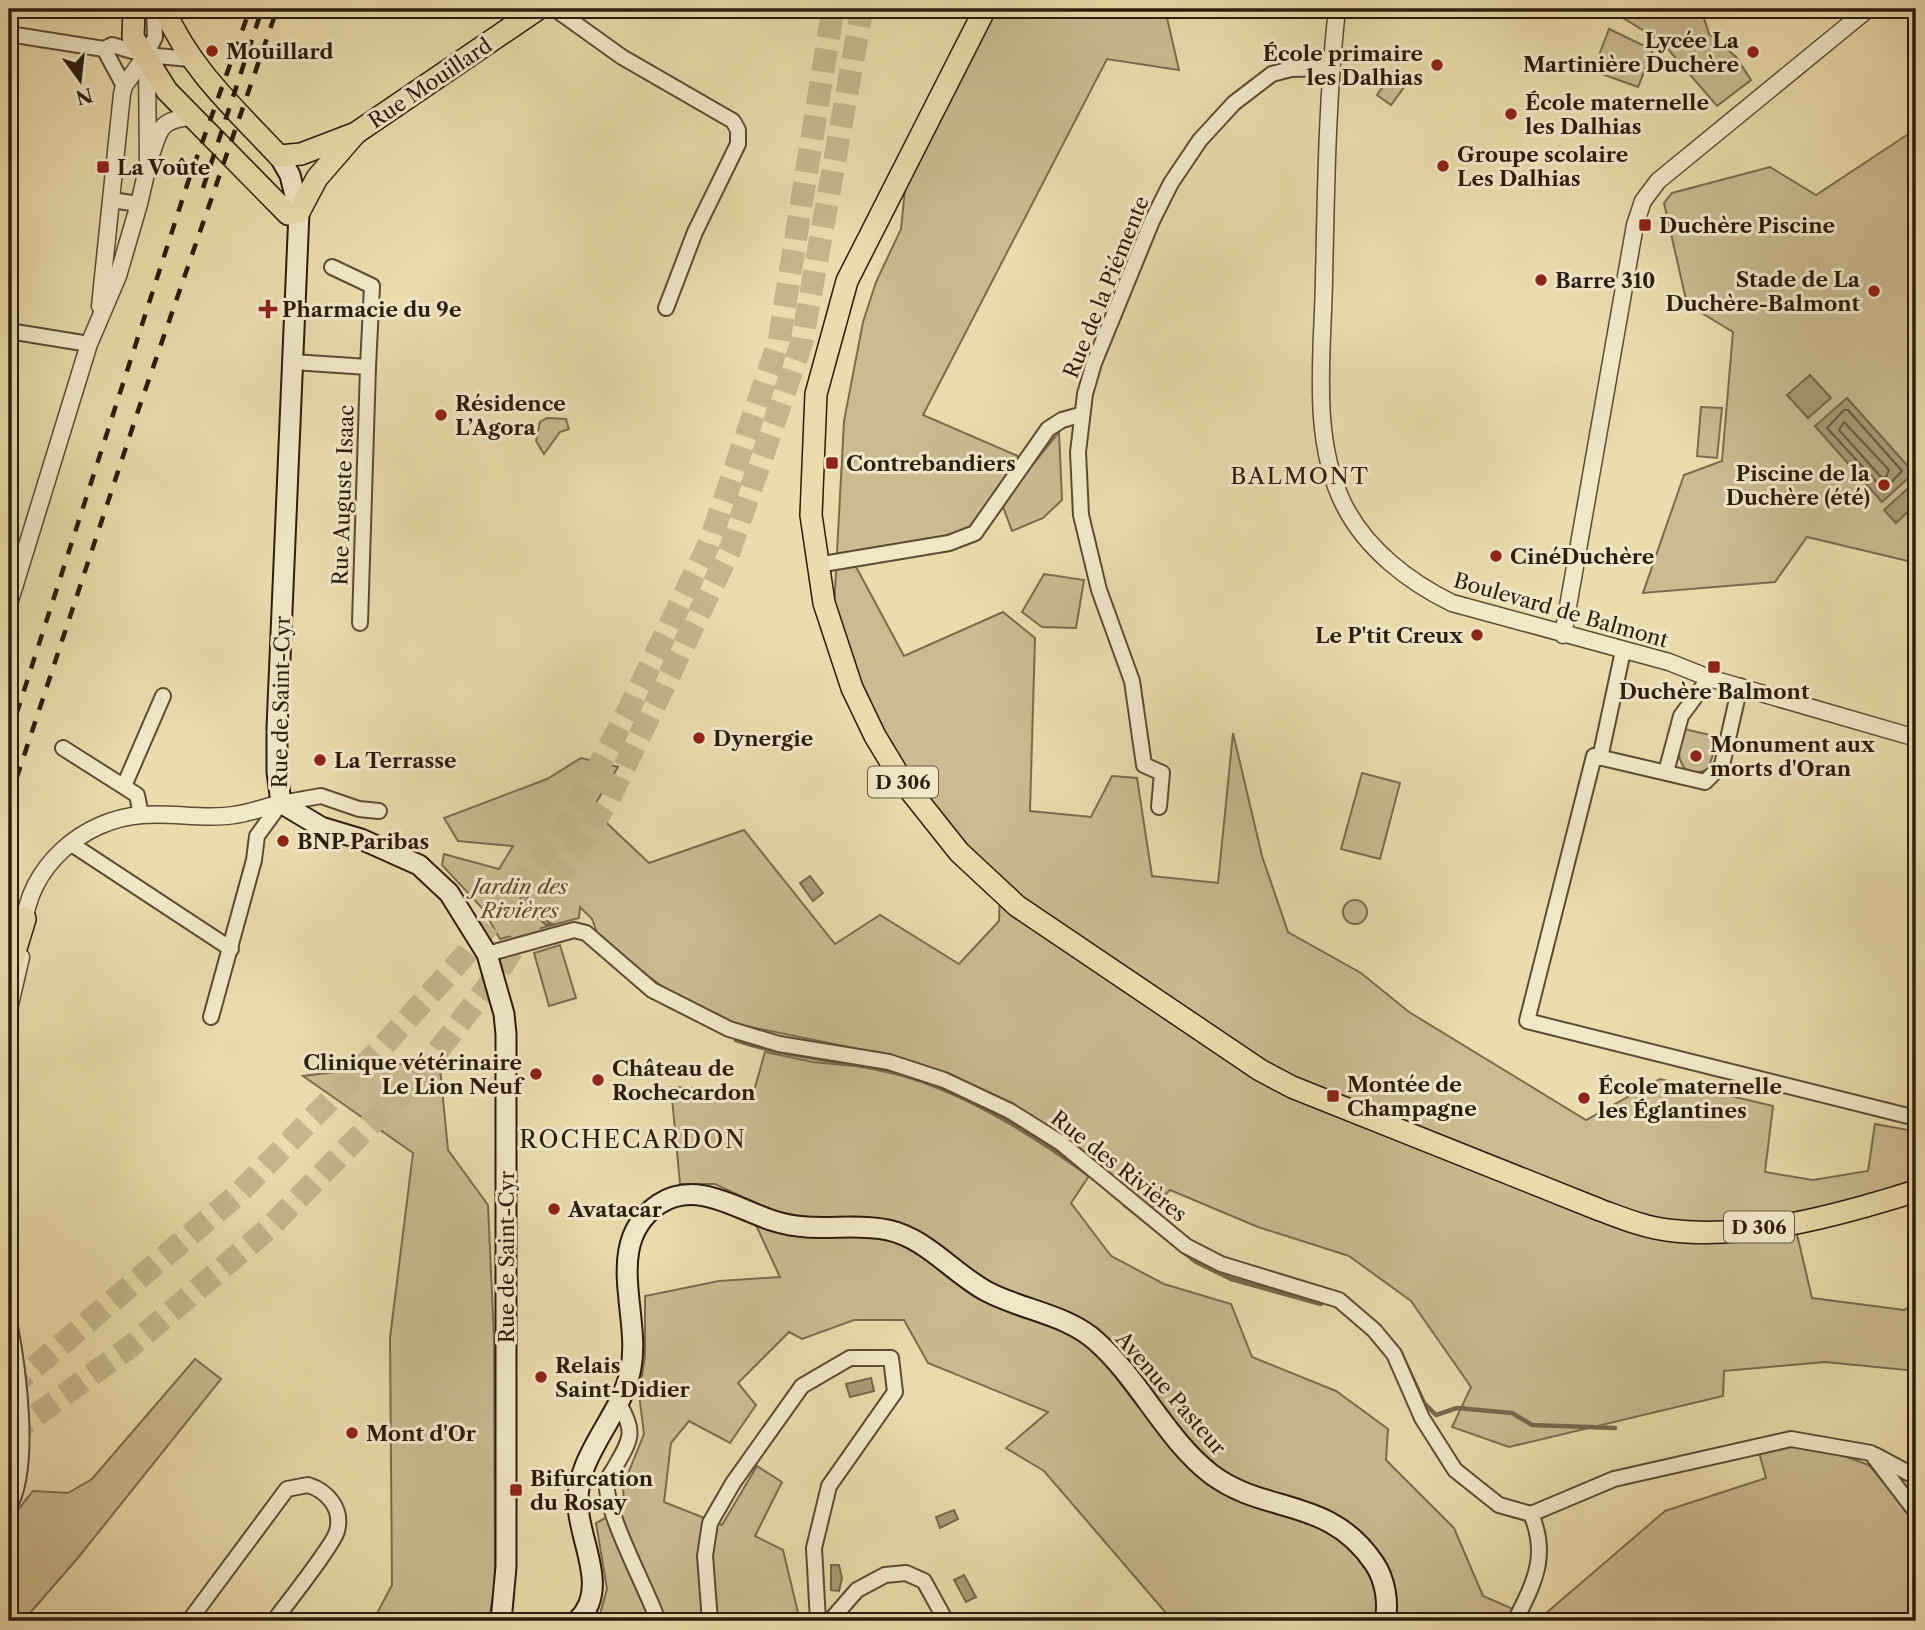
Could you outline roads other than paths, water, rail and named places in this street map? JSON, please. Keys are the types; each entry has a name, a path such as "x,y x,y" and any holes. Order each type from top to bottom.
{"highway":[{"path":"9,968 24,919"}],"main road":[{"path":"134,9 133,37 160,82 190,117 279,207 288,214 299,212"},
{"name":"Rue de Saint-Cyr","path":"164,9 190,59 214,90 279,156 290,175 299,212 277,751 281,803 321,827 361,839 419,865 449,893 486,954 505,1014 506,1567 501,1621"},
{"name":"Rue Mouillard","path":"299,212 317,178 356,133 538,9"},
{"name":"D 306","path":"985,9 847,281 816,394 811,515 817,565 837,649 875,736 901,779 931,819 1002,895 1260,1070 1292,1087 1600,1210 1667,1230 1729,1231 1843,1214 1916,1191"},
{"name":"Rue Mouillard","path":"279,156 301,154 333,139 356,133"},
{"name":"Avenue Pasteur","path":"577,1621 588,1611 593,1574 578,1505 583,1473 619,1404 631,1370 634,1336 625,1264 630,1238 641,1220 662,1202 687,1196 713,1195 773,1221 810,1230 890,1230 924,1246 984,1290 1061,1320 1093,1338 1115,1360 1191,1457 1215,1476 1244,1491 1320,1516 1347,1531 1378,1570 1385,1593 1385,1621"}],"street":[{"path":"100,312 124,86 155,37 154,9"},
{"path":"555,9 622,57 733,121 738,130 738,144 732,159 695,232 666,308"},
{"name":"Boulevard de Balmont","path":"1337,9 1331,68 1322,396 1327,449 1343,504 1358,528 1395,568 1426,591 1474,611 1669,662 1710,678 1916,738"},
{"path":"1563,635 1635,225 1643,201 1658,181 1868,9"},
{"path":"9,34 104,50 112,45 146,55 190,59"},
{"path":"104,50 124,86"},
{"path":"146,55 148,165"},
{"name":"Rue de la Piémente","path":"1159,807 1162,773 1144,765 1132,681 1099,590 1085,537 1078,476 1080,415 1094,363 1152,221 1171,183 1200,140 1234,103 1272,74 1291,69 1331,68"},
{"path":"9,604 89,344 100,312 118,276 148,165 161,128 173,119 190,117"},
{"path":"111,200 139,204"},
{"name":"Rue Auguste Isaac","path":"332,267 372,286 360,623"},
{"path":"9,331 89,344"},
{"path":"293,362 368,367"},
{"path":"817,565 949,543 975,533 1048,429 1062,420 1080,415"},
{"path":"1600,758 1623,651"},
{"path":"1666,772 1681,716 1710,678"},
{"path":"1741,685 1722,765 1705,782 1594,756 1527,1021 1908,1116 1916,1112"},
{"path":"124,786 163,696"},
{"path":"63,748 137,795 141,815"},
{"path":"9,943 24,919 37,883 56,855 82,833 109,822 141,815 232,816 281,803 330,797 359,809 379,811"},
{"path":"211,1017 254,860 257,836 281,803"},
{"path":"70,844 231,949"},
{"path":"9,1009 23,950 24,919"},
{"name":"Rue des Rivières","path":"486,954 574,930 586,933 652,990 729,1029 779,1044 889,1062 944,1080 1010,1111 1062,1143 1186,1246 1222,1264 1339,1300 1374,1330 1394,1354 1422,1418 1455,1470 1499,1505 1531,1514"},
{"path":"9,1321 17,1364 21,1434 16,1494 9,1507"},
{"path":"710,1621 707,1545 710,1523 733,1483 802,1386 850,1358 891,1358 895,1392 829,1486 814,1548 818,1621"},
{"path":"619,1404 631,1423 630,1442 607,1481 611,1514 636,1565 655,1613 653,1621"},
{"path":"1515,1621 1537,1577 1541,1536 1531,1514 1614,1479 1791,1439 1871,1453 1916,1477"},
{"path":"1871,1453 1916,1512"},
{"path":"189,1621 287,1489 308,1485 330,1497 337,1513 337,1532 274,1621"},
{"path":"830,1621 857,1590 885,1576 906,1573 924,1581 946,1621"}],"water":[{"path":"1810,375 1831,398 1808,418 1787,395"},
{"path":"1847,398 1914,473 1882,502 1815,426"},
{"path":"1916,481 1916,504 1896,523 1884,510"},
{"path":"810,876 823,893 813,901 800,883"},
{"path":"527,894 530,904 545,920 554,925 546,925 528,908 524,912 528,932 525,933 520,896"},
{"path":"871,1378 874,1391 850,1397 846,1384"},
{"path":"954,1510 958,1519 940,1528 936,1517"},
{"path":"831,1565 839,1565 842,1578 839,1591 831,1590"},
{"path":"964,1575 976,1597 966,1602 954,1580"}],"waterway":[{"path":"736,1040 791,1054 883,1070 937,1086 1017,1127 1089,1175"},
{"path":"1125,1205 1196,1262 1231,1279 1321,1304"},
{"path":"1400,1351 1424,1403 1436,1415 1457,1408 1512,1413 1532,1425 1615,1428"}],"tunnel":[{"path":"9,1389 238,1194 384,1045 467,953 561,832 629,709 709,544 779,341 833,9"},
{"path":"9,1435 131,1346 269,1228 420,1074 495,977 609,799 729,552 802,342 862,9"}],"railway":[{"path":"9,737 188,182 250,9"},
{"path":"203,188 262,9"},
{"path":"9,801 139,408 277,9"}],"place":[{"name":"Mouillard","path":"212,51"},
{"name":"Lycée La Martinière Duchère","path":"1753,52"},
{"name":"École primaire les Dalhias","path":"1437,65"},
{"name":"École maternelle les Dalhias","path":"1511,114"},
{"name":"Groupe scolaire Les Dalhias","path":"1443,166"},
{"name":"La Voûte","path":"103,167"},
{"name":"Duchère Piscine","path":"1645,225"},
{"name":"Barre 310","path":"1541,280"},
{"name":"Stade de La Duchère-Balmont","path":"1874,291"},
{"name":"Pharmacie du 9e","path":"268,309"},
{"name":"Résidence L’Agora","path":"441,415"},
{"name":"Contrebandiers","path":"832,463"},
{"name":"Piscine de la Duchère (été)","path":"1884,485"},
{"name":"CinéDuchère","path":"1496,556"},
{"name":"Le P'tit Creux","path":"1477,635"},
{"name":"Duchère Balmont","path":"1714,667"},
{"name":"Dynergie","path":"699,738"},
{"name":"Monument aux morts d'Oran","path":"1696,756"},
{"name":"La Terrasse","path":"320,760"},
{"name":"BNP Paribas","path":"283,841"},
{"name":"Clinique vétérinaire Le Lion Neuf","path":"536,1074"},
{"name":"Château de Rochecardon","path":"598,1080"},
{"name":"Montée de Champagne","path":"1333,1096"},
{"name":"École maternelle les Églantines","path":"1584,1098"},
{"name":"Avatacar","path":"554,1209"},
{"name":"Relais Saint-Didier","path":"541,1377"},
{"name":"Mont d'Or","path":"352,1433"},
{"name":"Bifurcation du Rosay","path":"516,1490"}],"district":[{"name":"BALMONT","path":"1300,476"},
{"name":"ROCHECARDON","path":"633,1139"}],"park label":[{"name":"Jardin des Rivières","path":"520,898"}]}
